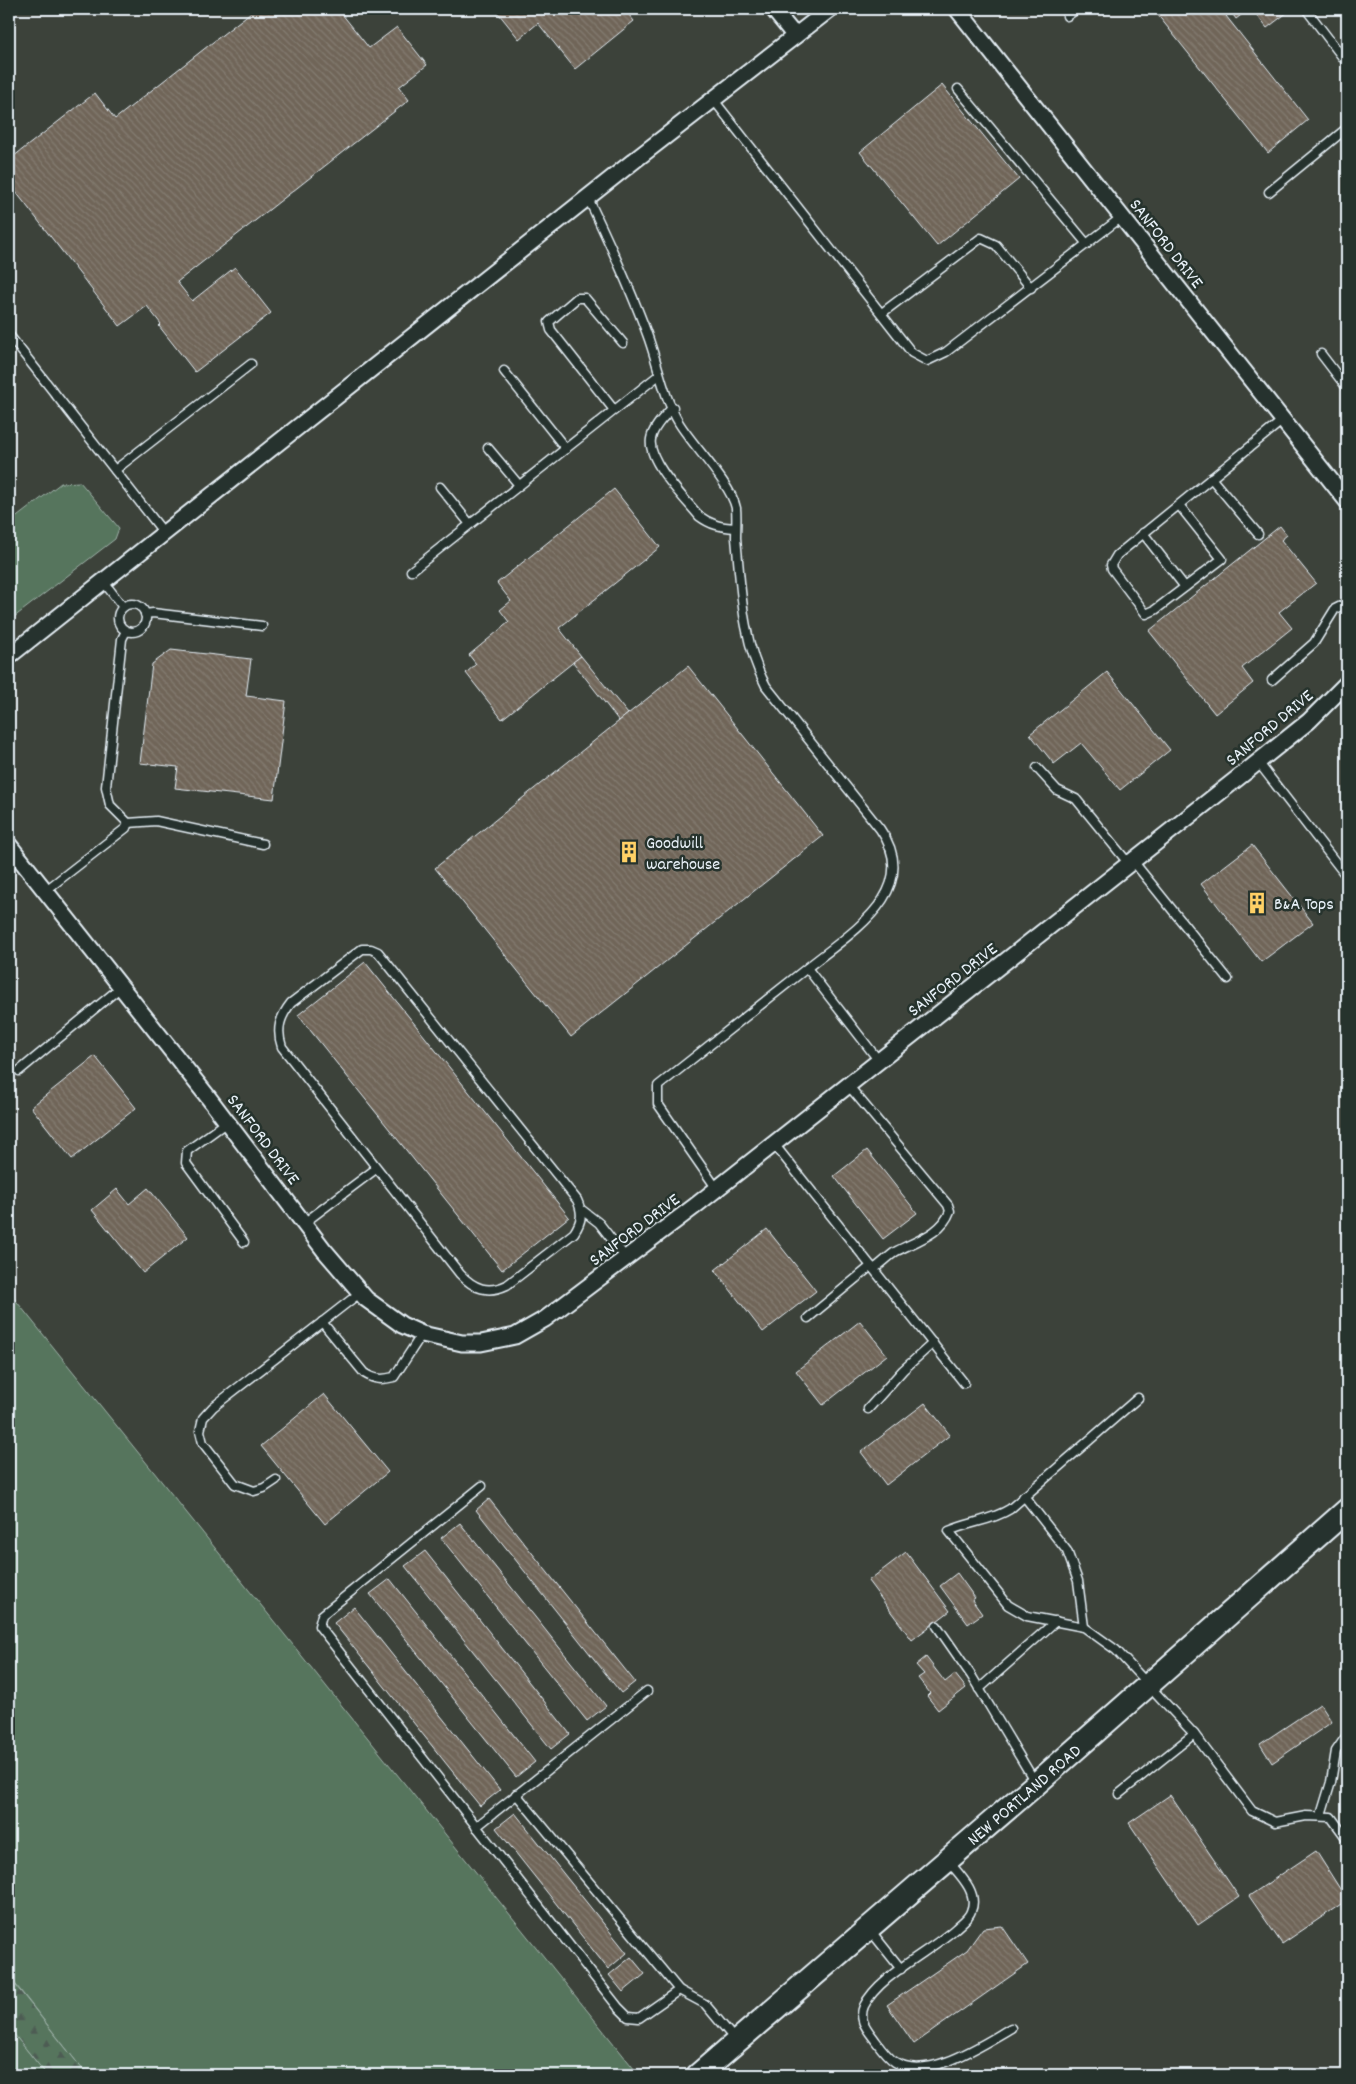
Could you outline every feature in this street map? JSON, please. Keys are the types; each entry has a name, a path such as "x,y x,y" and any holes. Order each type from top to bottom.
{"street":[{"path":"773,9 795,36"},
{"path":"9,656 713,99 830,9"},
{"name":"SANFORD DRIVE","path":"957,9 1283,420 1345,494"},
{"name":"SANFORD DRIVE","path":"9,845 360,1292 402,1325 422,1334 462,1344 481,1343 515,1336 545,1320 774,1144 1131,863 1309,720 1347,684"},
{"name":"NEW PORTLAND ROAD","path":"698,2075 1036,1784 1347,1510"}],"lane":[{"path":"1067,16 1077,9"},
{"path":"1306,9 1347,63"},
{"path":"958,89 1088,244"},
{"path":"713,99 912,353 927,361 946,352 1123,216"},
{"path":"1269,192 1347,128"},
{"path":"588,198 610,244 647,334 659,375 678,422 729,492 736,508 736,528 747,630 751,654 757,669 766,686 880,829 890,843 893,854 894,872 885,898 871,914 807,968 658,1086 658,1104 717,1188"},
{"path":"882,313 981,238 996,245 1031,288"},
{"path":"614,410 551,330 549,322 577,298 585,298 623,344"},
{"path":"9,335 164,533"},
{"path":"1321,354 1347,388"},
{"path":"115,470 251,364"},
{"path":"504,371 566,449"},
{"path":"411,571 659,375"},
{"path":"673,407 654,430 651,438 652,457 699,516 708,523 719,527 736,528"},
{"path":"1178,505 1222,558 1150,614 1144,613 1112,569 1111,565 1117,555 1143,534 1178,505 1211,478 1283,420"},
{"path":"488,448 519,485"},
{"path":"1211,478 1258,534"},
{"path":"440,487 470,524"},
{"path":"1143,534 1185,587"},
{"path":"103,581 123,607"},
{"path":"135,604 145,614 142,628 134,632 126,631 118,621 119,612 123,607 135,604"},
{"path":"1272,680 1314,643 1335,609 1340,606 1347,607"},
{"path":"145,614 153,612 262,626"},
{"path":"126,631 122,639 106,787 110,805 128,823 156,821 263,844"},
{"path":"1258,762 1347,876"},
{"path":"1037,768 1057,790 1076,799 1228,979"},
{"path":"45,891 126,828 128,823"},
{"path":"582,1210 581,1223 574,1233 507,1285 497,1290 485,1291 476,1287 460,1274 282,1047 278,1036 283,1013 291,1003 362,949 371,949 378,952 577,1200 582,1210 599,1222 626,1258"},
{"path":"807,968 879,1061"},
{"path":"19,1071 121,987"},
{"path":"808,1318 872,1268 893,1254 918,1242 941,1226 950,1211 948,1205 848,1085"},
{"path":"227,1122 187,1152 185,1156 186,1163 244,1242"},
{"path":"774,1144 964,1382"},
{"path":"304,1223 377,1168"},
{"path":"276,1480 264,1488 254,1491 235,1484 203,1442 200,1431 203,1418 213,1407 360,1292"},
{"path":"322,1322 364,1374 383,1380 394,1377 422,1334"},
{"path":"868,1409 903,1370 932,1343"},
{"path":"1138,1398 999,1516 949,1531 1008,1605 1027,1616 1084,1627 1116,1650 1150,1684 1194,1734 1252,1812 1275,1822 1320,1815 1331,1817 1347,1839"},
{"path":"482,1486 322,1615 319,1626 618,2008 628,2017 638,2018 679,1990"},
{"path":"1024,1496 1067,1550 1078,1581 1084,1627"},
{"path":"979,1689 1056,1621"},
{"path":"936,1626 979,1689 1036,1784"},
{"path":"476,1827 647,1691"},
{"path":"1118,1794 1194,1734"},
{"path":"1320,1815 1330,1782 1336,1751 1347,1735"},
{"path":"516,1794 679,1990 705,2004 737,2042"},
{"path":"947,1861 965,1881 973,1898 972,1910 948,1935 873,1991 864,2006 861,2016 864,2025 875,2040 897,2063 911,2067 942,2063 965,2054 1011,2028"},
{"path":"868,1929 901,1969"}],"green space":[{"path":"80,482 119,528 115,539 9,621 9,523 61,483"},
{"path":"9,1292 639,2075 87,2075 9,1976"},
{"path":"9,1977 87,2075 47,2075 9,2028"},
{"path":"9,2028 47,2075 9,2075"}],"building":[{"path":"255,9 338,9 369,48 397,27 427,65 399,87 409,100 177,282 192,301 235,267 271,313 195,372 159,326 161,324 147,306 120,326 9,183 9,160 95,93 115,119"},
{"path":"495,9 624,9 634,21 575,69 538,23 519,39"},
{"path":"1153,9 1229,9 1231,12 1226,16 1308,120 1268,153"},
{"path":"1229,9 1249,9 1236,19"},
{"path":"1252,9 1292,9 1267,28"},
{"path":"942,85 1019,179 937,246 860,152"},
{"path":"614,489 660,547 559,628 581,656 502,719 466,673 476,664 469,655 509,622 500,610 511,601 497,583"},
{"path":"1280,526 1287,535 1281,540 1316,583 1279,612 1292,628 1242,668 1253,683 1215,714 1149,631"},
{"path":"171,650 251,659 246,696 286,701 274,799 175,788 178,767 140,763 152,664"},
{"path":"581,656 628,714 619,721 573,662"},
{"name":"Goodwill warehouse","path":"688,666 823,836 571,1037 435,868"},
{"path":"1107,672 1170,750 1120,790 1081,743 1054,764 1030,734"},
{"name":"B&A Tops","path":"1252,845 1313,923 1261,962 1201,884"},
{"path":"365,962 569,1217 502,1270 298,1015"},
{"path":"95,1056 136,1108 72,1159 31,1107"},
{"path":"867,1150 917,1213 883,1239 834,1176"},
{"path":"148,1188 188,1237 143,1273 92,1210 117,1189 129,1204"},
{"path":"767,1229 816,1291 763,1332 715,1270"},
{"path":"860,1321 887,1355 823,1405 796,1371"},
{"path":"324,1394 388,1472 325,1524 261,1446"},
{"path":"925,1403 950,1435 886,1485 861,1452"},
{"path":"489,1499 635,1682 621,1693 476,1510"},
{"path":"460,1523 606,1706 587,1721 441,1538"},
{"path":"425,1551 570,1734 551,1749 405,1566"},
{"path":"906,1552 950,1611 912,1640 868,1581"},
{"path":"957,1573 975,1598 972,1600 982,1614 968,1624 940,1586"},
{"path":"390,1579 535,1762 516,1777 370,1594"},
{"path":"354,1607 500,1790 480,1806 334,1623"},
{"path":"926,1657 945,1682 955,1674 966,1688 938,1710 927,1696 930,1693 918,1678 924,1674 916,1665"},
{"path":"1320,1704 1332,1722 1272,1763 1260,1744"},
{"path":"1170,1795 1239,1897 1198,1925 1129,1823"},
{"path":"515,1813 627,1953 608,1969 496,1828"},
{"path":"1316,1851 1347,1900 1282,1944 1249,1896"},
{"path":"1002,1926 1028,1964 914,2044 887,2005 967,1950 983,1928"},
{"path":"631,1957 645,1974 623,1992 609,1975"}],"place":[{"name":"Goodwill warehouse","path":"629,852"},
{"name":"B&A Tops","path":"1257,903"}]}
